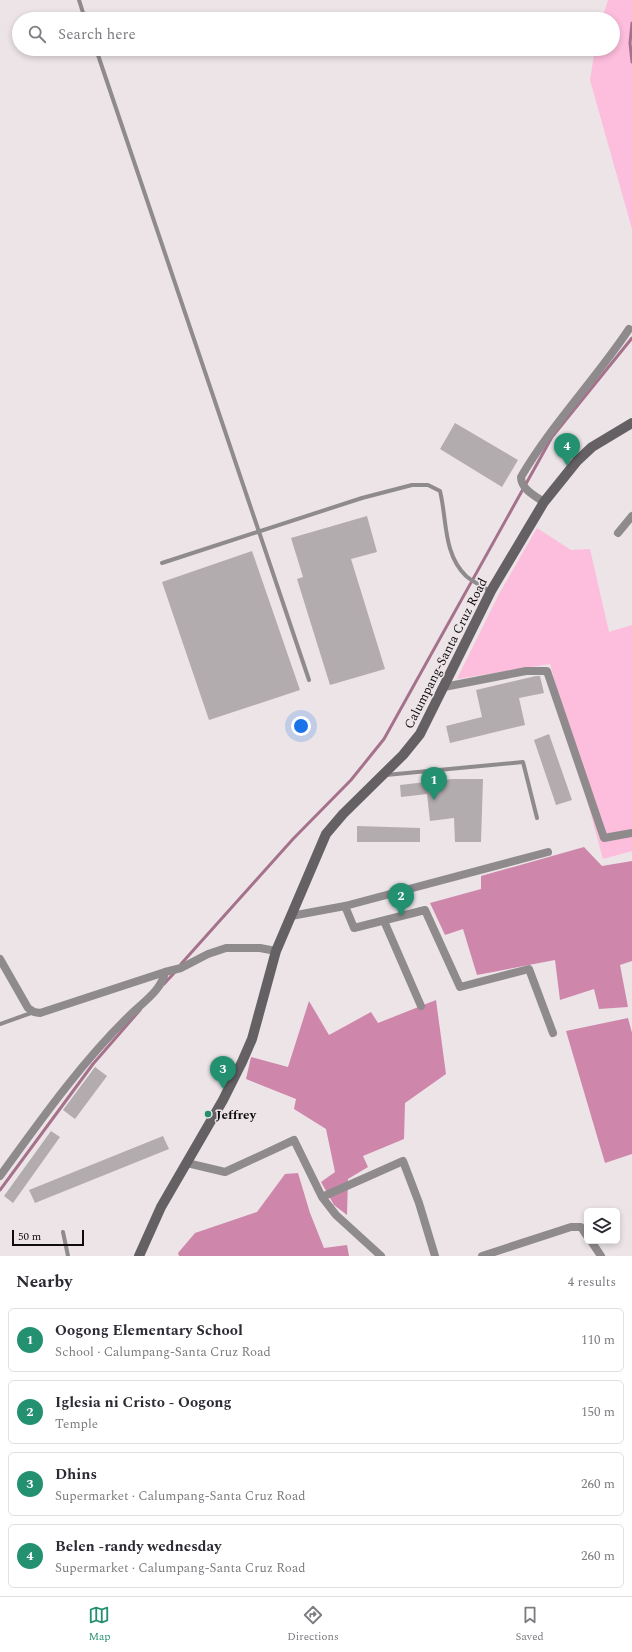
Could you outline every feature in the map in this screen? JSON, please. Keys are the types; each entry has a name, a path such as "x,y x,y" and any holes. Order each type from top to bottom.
{"main road":[{"name":"Calumpang-Santa Cruz Road","path":"139,1256 161,1208 223,1100 252,1039 276,951 326,834 343,814 384,775 420,734 491,591 544,502 577,461 592,447 632,423"}],"street":[{"path":"544,502 523,486 521,477 563,415 614,352 629,329"},
{"path":"618,533 632,516"},
{"path":"444,687 526,671 548,671 604,838 632,832"},
{"path":"291,916 345,906 548,852"},
{"path":"345,906 354,928 425,910 460,987 530,969 553,1033"},
{"path":"384,921 421,1006"},
{"path":"1,964 28,1008 34,1012 40,1013 181,968 208,954 226,948 260,948 276,951"},
{"path":"0,1176 61,1093 120,1024 163,983 167,972"},
{"path":"187,1163 225,1172 294,1140 322,1197 336,1215 381,1256"},
{"path":"322,1197 402,1161 419,1203 434,1256"},
{"path":"482,1256 571,1228 581,1227 584,1232"},
{"path":"593,1244 601,1256"}],"lane":[{"path":"79,0 83,12"},
{"path":"98,56 308,680"},
{"path":"162,563 362,498 412,485 428,485 440,491 450,552 469,578 491,591"},
{"path":"384,775 522,762 537,818"},
{"path":"0,1024 34,1012"},
{"path":"63,1232 68,1256"}],"shaded area":[{"path":"608,0 632,0 632,229 590,80 594,56 620,56 620,12 604,12"},
{"path":"537,528 571,550 590,549 609,632 632,625 632,851 603,859 550,664 457,679 499,594"},
{"path":"584,847 602,866 632,861 632,961 620,965 628,1007 599,1009 594,989 560,1000 555,960 477,975 463,929 445,935 430,903 481,889 481,876"},
{"path":"436,1000 446,1074 405,1103 404,1139 363,1156 368,1167 348,1179 347,1215 334,1205 321,1182 335,1172 326,1129 294,1109 296,1099 246,1079 251,1057 288,1067 309,1001 329,1035 371,1012 378,1023"},
{"path":"628,1018 632,1033 632,1154 605,1163 566,1031"},
{"path":"298,1173 310,1213 324,1248 347,1245 349,1256 179,1256 178,1253 195,1233 257,1212 285,1174"}],"building":[{"path":"455,423 518,460 502,487 440,449"},
{"path":"367,516 377,552 351,559 385,669 330,685 297,579 303,577 291,538"},
{"path":"252,551 300,690 209,720 162,582"},
{"path":"540,676 544,693 519,698 525,725 450,743 446,726 482,717 476,690"},
{"path":"549,734 572,800 556,805 534,740"},
{"path":"452,779 483,779 481,842 455,842 454,818 430,821 427,794 401,797 400,785"},
{"path":"357,826 420,828 420,842 357,842"},
{"path":"95,1067 107,1076 75,1119 63,1110"},
{"path":"51,1131 60,1137 13,1203 4,1196"},
{"path":"163,1136 169,1149 35,1203 29,1190"}],"waterway":[{"path":"632,23 630,43 632,62"},
{"path":"181,964 293,839 351,780 384,739 552,437 632,338"},
{"path":"164,984 175,972"},
{"path":"0,1190 93,1064 140,1010"}],"place":[{"name":"Belen -randy wednesday","path":"567,466"},
{"name":"Oogong Elementary School","path":"434,800"},
{"name":"Iglesia ni Cristo - Oogong","path":"401,916"},
{"name":"Dhins","path":"223,1089"},
{"name":"Jeffrey","path":"208,1114"}]}
